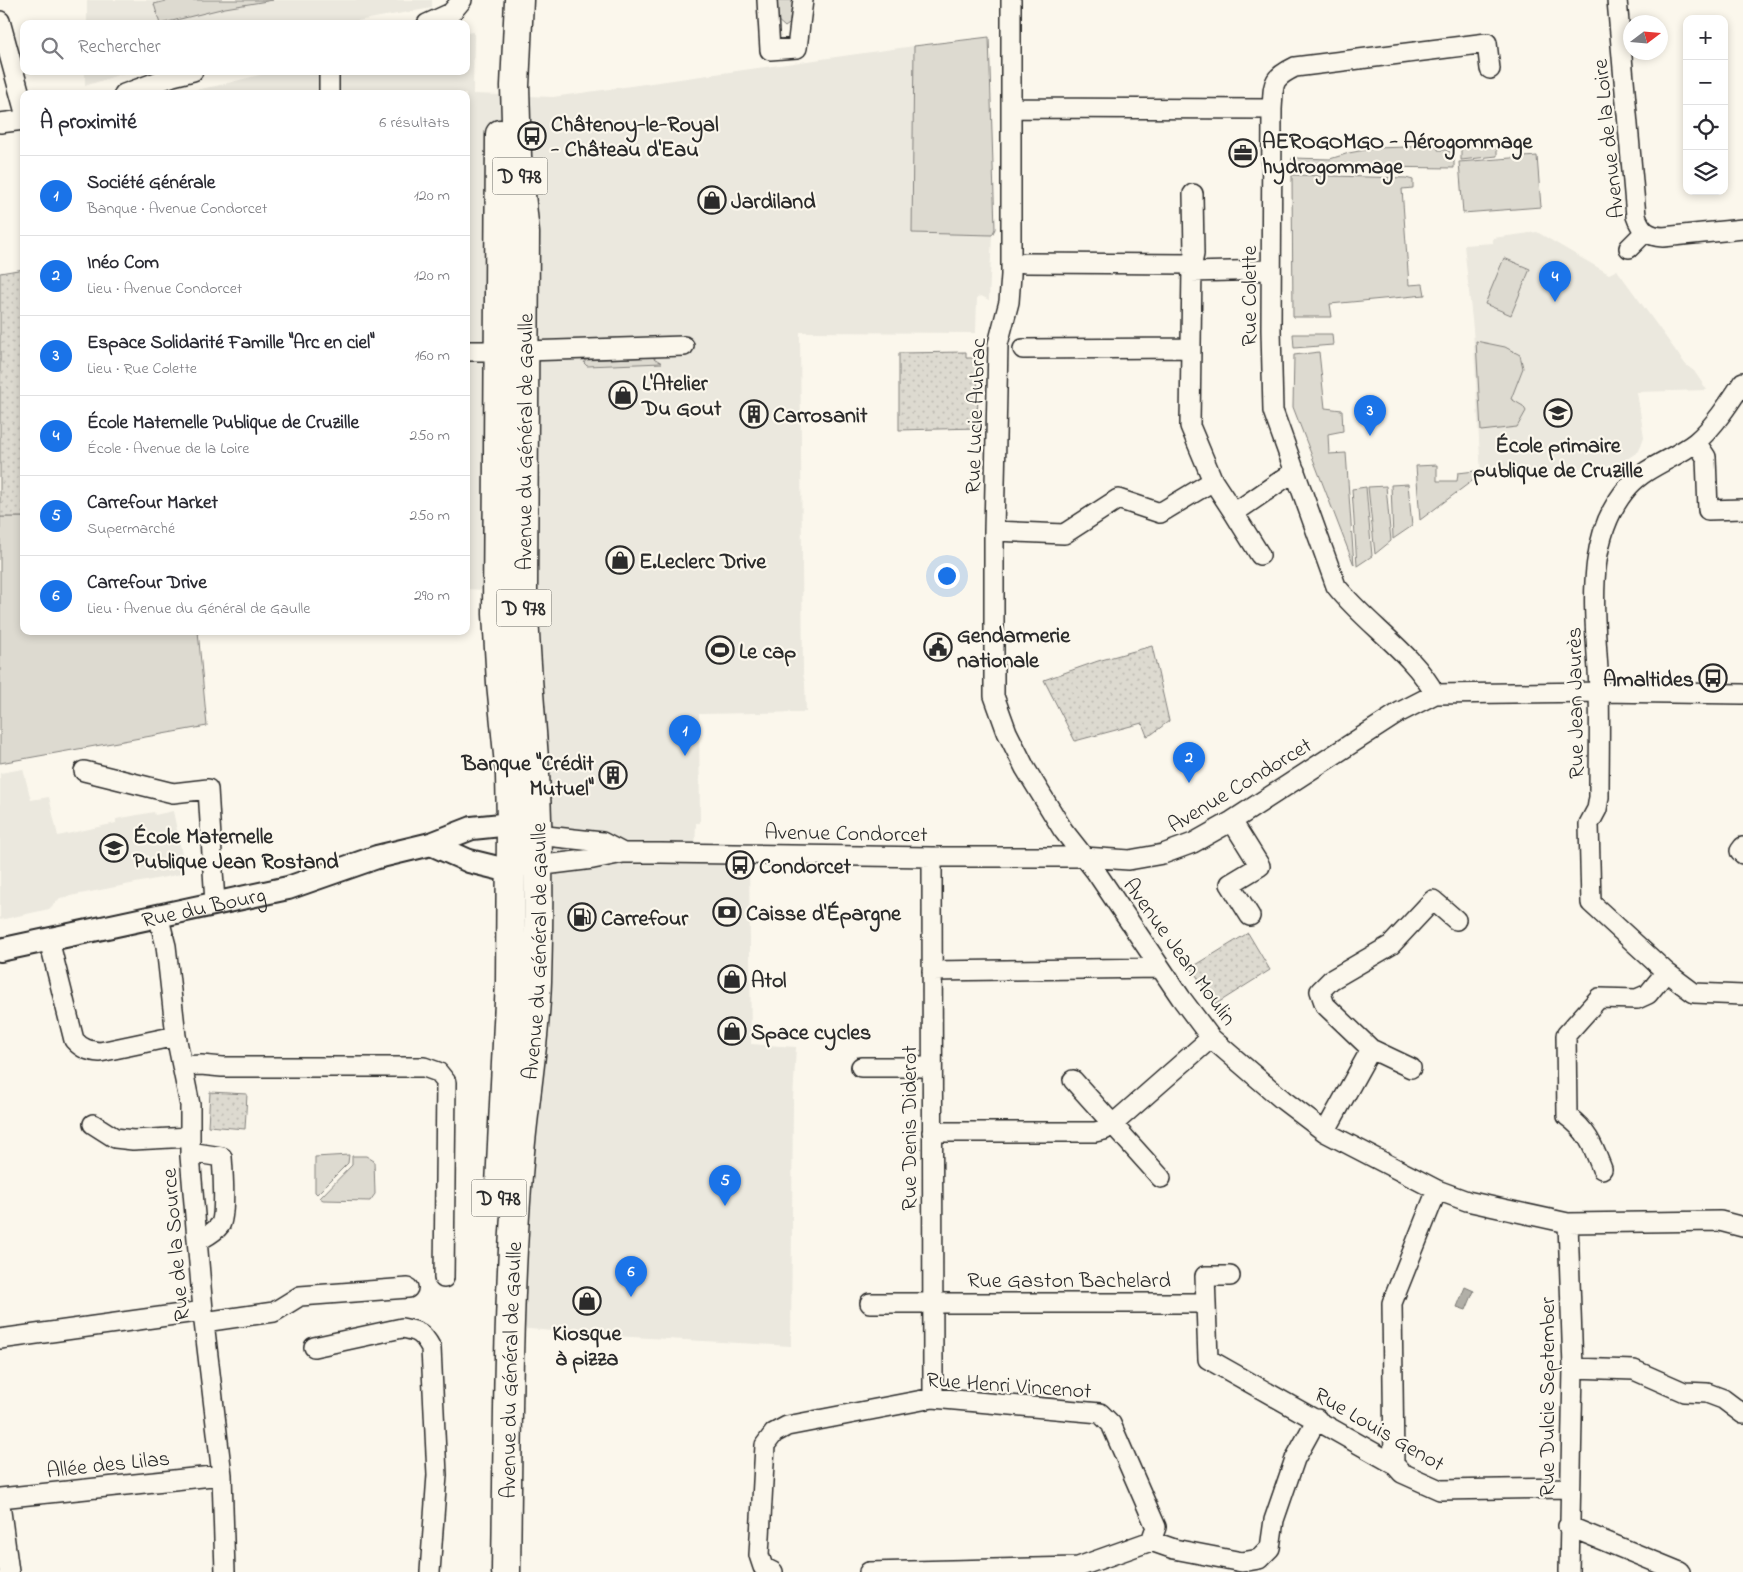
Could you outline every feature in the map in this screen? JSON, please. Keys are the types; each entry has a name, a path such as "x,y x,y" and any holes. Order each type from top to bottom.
{"main road":[{"name":"Avenue du Général de Gaulle","path":"502,0 512,351 523,551 524,630 535,775 538,865 537,983 531,1063 519,1163 510,1327 506,1572"},
{"name":"Avenue du Général de Gaulle","path":"492,1572 490,1451 502,1130 510,982 511,824 510,775 501,683 497,614 512,351 525,234 517,147 515,72 519,0"}],"street":[{"path":"436,20 451,13 462,0"},
{"path":"515,72 533,0"},
{"path":"767,0 770,50 797,48 803,0"},
{"name":"Rue Lucie Aubrac","path":"994,696 994,531 998,344 1011,290 1011,0"},
{"name":"Avenue de la Loire","path":"1618,0 1636,216 1639,226 1652,236 1663,237 1743,229"},
{"path":"0,21 20,94"},
{"name":"Rue Colette","path":"1435,694 1420,671 1350,603 1336,586 1273,411 1271,270 1272,109 1274,82 1281,74 1295,67 1487,43 1490,69"},
{"path":"135,90 177,75"},
{"path":"329,75 329,90"},
{"path":"1012,108 1272,109"},
{"path":"0,123 20,120"},
{"path":"1193,194 1194,254 1191,268 1190,426 1213,481 1260,555"},
{"path":"1629,248 1645,232"},
{"path":"1025,263 1271,270"},
{"path":"470,351 684,346"},
{"path":"1023,349 1191,348"},
{"name":"Rue Jean Jaurès","path":"1743,382 1719,416 1696,442 1661,462 1630,484 1621,497 1602,534 1597,556 1595,586 1599,692 1599,797 1597,809 1589,824 1591,903 1666,972 1694,993 1743,995"},
{"path":"1696,442 1706,457 1708,510 1743,509"},
{"path":"1234,513 1295,471"},
{"path":"994,531 1064,534 1118,499 1160,513 1213,481"},
{"name":"Avenue Condorcet","path":"510,871 538,865 593,859 623,853 1084,857 1129,860 1163,854 1193,843 1232,821 1400,712 1435,694 1599,692 1743,694"},
{"name":"Avenue Jean Moulin","path":"994,696 1007,732 1025,768 1062,830 1096,872 1160,968 1211,1038 1283,1100 1325,1132 1437,1190 1467,1201 1568,1223 1720,1221 1743,1227"},
{"path":"84,771 173,793 208,789 215,903"},
{"path":"1232,821 1260,866 1230,884 1250,916"},
{"name":"Avenue Condorcet","path":"511,824 537,834 602,842 623,853"},
{"name":"Rue du Bourg","path":"0,950 288,888 377,857 431,844 472,828 511,824"},
{"path":"431,844 469,861 510,871"},
{"path":"1743,847 1740,851 1743,854"},
{"name":"Rue Denis Diderot","path":"932,857 933,1398"},
{"path":"1411,1068 1371,1049 1325,1005 1320,991 1331,980 1390,945 1433,900 1456,920"},
{"name":"Rue de la Source","path":"158,915 166,946 176,1036 190,1106 190,1147 204,1316 222,1475 225,1572"},
{"path":"49,940 74,1040 80,1047 100,1052 176,1036"},
{"path":"932,971 1160,968"},
{"path":"1602,1169 1590,1139 1580,1125 1567,1116 1566,1035 1599,998 1637,999 1648,994 1666,972"},
{"path":"932,1132 1095,1132 1104,1130 1211,1038"},
{"path":"1325,1132 1371,1049"},
{"path":"182,1066 424,1067 438,1072 446,1082 444,1278"},
{"path":"861,1067 932,1066"},
{"path":"1073,1080 1161,1178"},
{"path":"94,1124 115,1138 190,1147 196,1153 222,1157 224,1190 222,1223 198,1242"},
{"path":"1394,1464 1392,1303 1437,1190"},
{"name":"Rue Dulcie September","path":"1568,1223 1573,1368 1568,1526 1569,1572"},
{"path":"1206,1303 1205,1276 1230,1276"},
{"path":"0,1339 204,1316 274,1312 300,1296 408,1288"},
{"name":"Rue Gaston Bachelard","path":"870,1303 1206,1303"},
{"name":"Rue Louis Genot","path":"1206,1303 1208,1358 1394,1464 1402,1473 1440,1490 1570,1488"},
{"path":"314,1347 402,1328 415,1330 424,1335 431,1348 437,1475 430,1572"},
{"path":"1573,1368 1634,1370 1684,1392 1707,1393 1723,1399 1743,1414"},
{"name":"Rue Henri Vincenot","path":"772,1572 763,1567 759,1555 765,1445 774,1433 787,1426 933,1398 1100,1413 1112,1424 1156,1527 1151,1541"},
{"path":"869,1572 1078,1567 1151,1541 1174,1549 1242,1562 1254,1561 1264,1556 1270,1548 1274,1520 1294,1459 1317,1419"},
{"name":"Allée des Lilas","path":"0,1498 222,1475"},
{"path":"0,1504 9,1572"},
{"path":"1568,1526 1680,1572"}],"shaded area":[{"path":"87,0 432,0 432,8 363,20 87,20"},
{"path":"170,0 273,0 225,8 176,20 159,20 154,4"},
{"path":"775,0 797,0 796,19 785,27 776,19"},
{"path":"470,32 474,32 473,94 553,97 914,46 913,233 992,235 989,300 981,296 977,297 976,333 800,332 803,674 806,712 699,714 700,823 696,823 695,853 749,854 751,1044 796,1047 793,1100 791,1346 614,1336 505,1327 531,1063 523,592 470,589 470,90 195,90 259,75 470,75"},
{"path":"989,37 995,229 992,235 912,233 914,46"},
{"path":"85,75 118,75 85,86"},
{"path":"1467,140 1482,140 1491,147 1497,146 1497,156 1461,160 1461,144"},
{"path":"1438,146 1438,150 1446,150 1454,154 1454,168 1291,166 1292,158 1330,159 1375,148"},
{"path":"1537,156 1541,207 1463,213 1459,162"},
{"path":"1292,175 1406,178 1413,180 1413,188 1402,189 1409,285 1423,284 1425,295 1330,304 1332,317 1293,317"},
{"path":"1537,232 1609,274 1617,270 1686,365 1694,371 1707,390 1637,392 1644,437 1639,451 1618,465 1481,477 1473,329 1464,245 1493,243 1493,238"},
{"path":"1504,258 1530,269 1511,315 1485,304"},
{"path":"20,270 20,517 0,517 0,273"},
{"path":"1293,334 1332,334 1333,345 1294,348"},
{"path":"1476,341 1505,347 1520,355 1523,368 1511,399 1523,406 1526,411 1517,427 1481,431"},
{"path":"966,352 966,358 977,358 978,428 899,430 899,353"},
{"path":"1319,352 1325,408 1342,410 1343,431 1328,434 1329,454 1346,453 1354,565 1293,407 1294,355"},
{"path":"652,357 662,363 587,366 584,363 586,360"},
{"path":"1437,465 1437,481 1457,481 1458,473 1475,471 1476,478 1420,520 1416,466"},
{"path":"1408,484 1412,526 1393,539 1391,485"},
{"path":"1386,486 1391,541 1375,554 1368,487"},
{"path":"1366,487 1372,556 1357,566 1352,489"},
{"path":"0,517 20,517 20,635 198,635 207,726 0,763"},
{"path":"1152,646 1169,721 1147,736 1142,723 1075,741 1044,680 1098,661"},
{"path":"23,769 31,800 49,797 58,836 116,823 116,819 154,812 155,815 173,811 186,873 60,898 49,909 0,920 0,773"},
{"path":"1248,933 1270,970 1216,1004 1191,968"},
{"path":"210,1092 247,1094 245,1129 208,1126"},
{"path":"349,1155 348,1163 317,1194 315,1192 315,1157"},
{"path":"352,1156 366,1156 374,1161 375,1194 370,1201 323,1200 320,1198 352,1165"},
{"path":"1465,1287 1474,1291 1466,1310 1457,1307"}],"place":[{"name":"Châtenoy-le-Royal - Château d'Eau","path":"532,136"},
{"name":"AEROGOMGO - Aérogommage hydrogommage","path":"1243,153"},
{"name":"Jardiland","path":"712,200"},
{"name":"École Maternelle Publique de Cruzille","path":"1555,302"},
{"name":"L'Atelier Du Gout","path":"623,395"},
{"name":"École primaire publique de Cruzille","path":"1558,413"},
{"name":"Carrosanit","path":"754,414"},
{"name":"Espace Solidarité Famille \"Arc en ciel\"","path":"1370,436"},
{"name":"E.Leclerc Drive","path":"620,560"},
{"name":"Gendarmerie nationale","path":"938,647"},
{"name":"Le cap","path":"720,650"},
{"name":"Amaltides","path":"1713,678"},
{"name":"Société Générale","path":"685,756"},
{"name":"Banque \"Crédit Mutuel\"","path":"613,775"},
{"name":"Inéo Com","path":"1189,783"},
{"name":"École Maternelle Publique Jean Rostand","path":"114,848"},
{"name":"Condorcet","path":"740,865"},
{"name":"Caisse d'Épargne","path":"727,912"},
{"name":"Carrefour","path":"582,917"},
{"name":"Atol","path":"732,979"},
{"name":"Space cycles","path":"732,1031"},
{"name":"Carrefour Market","path":"725,1206"},
{"name":"Carrefour Drive","path":"631,1297"},
{"name":"Kiosque à pizza","path":"587,1301"}]}
